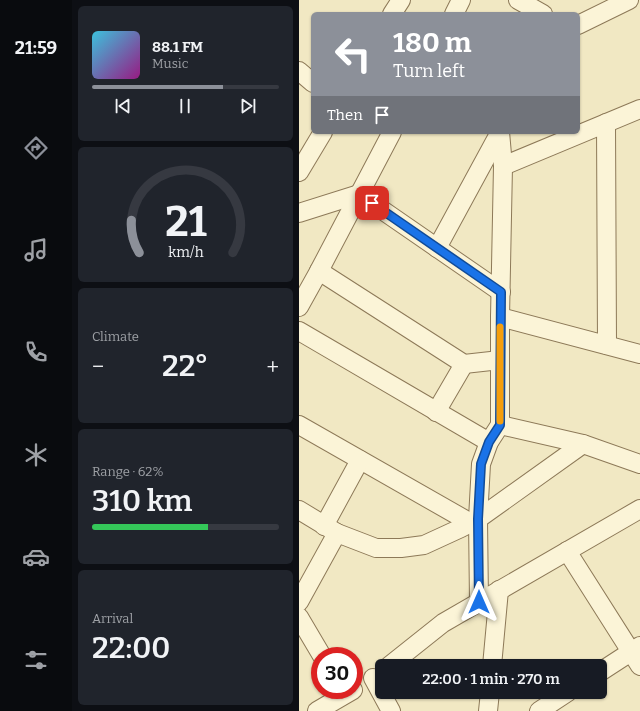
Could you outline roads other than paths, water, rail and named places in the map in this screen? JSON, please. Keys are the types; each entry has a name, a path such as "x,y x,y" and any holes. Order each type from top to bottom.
{"street":[{"path":"393,12 401,0"},
{"path":"455,12 461,0"},
{"path":"518,0 543,9"},
{"path":"580,24 629,0"},
{"path":"299,70 311,81"},
{"path":"580,134 640,109"},
{"path":"606,123 607,345"},
{"path":"299,172 322,134"},
{"path":"299,307 391,134"},
{"path":"437,248 499,134"},
{"path":"479,602 475,521 481,464 489,442 500,425 500,317 503,166 500,134"},
{"path":"503,166 580,134"},
{"path":"359,194 501,292"},
{"path":"299,213 359,194"},
{"path":"319,271 464,364 500,360"},
{"path":"500,317 640,354"},
{"path":"299,331 489,442"},
{"path":"436,412 464,364"},
{"path":"299,425 360,460 475,521"},
{"path":"500,425 583,444 640,464"},
{"path":"299,510 330,529 376,548 401,548 424,545 475,521 583,444"},
{"path":"299,602 360,460"},
{"path":"398,659 443,623 640,509"},
{"path":"567,551 637,655 607,669"},
{"path":"493,659 499,590"},
{"path":"299,617 317,647"},
{"path":"363,683 375,677"},
{"path":"317,711 336,699"},
{"path":"387,699 391,711"},
{"path":"488,711 489,699"},
{"path":"539,711 557,699"}]}
